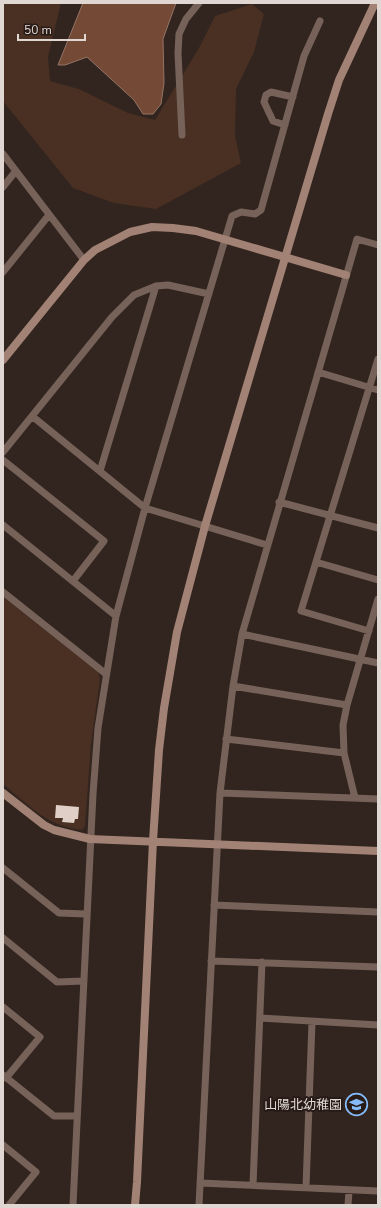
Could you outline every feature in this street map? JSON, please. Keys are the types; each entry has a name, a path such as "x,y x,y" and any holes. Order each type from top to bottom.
{"street":[{"path":"182,135 178,53 179,34 186,19 199,3"},
{"path":"135,1205 138,1174 153,841 164,708 177,632 205,526 284,257 339,80 375,3"},
{"path":"73,1205 90,839 98,736 106,674 116,616 145,508 232,216 241,212 255,214 261,210 304,56 320,21"},
{"path":"285,125 273,121 264,102 266,95 271,92 293,97"},
{"path":"3,154 84,260"},
{"path":"3,187 16,172"},
{"path":"3,272 49,215"},
{"path":"3,360 84,260 95,250 108,242 130,232 152,227 196,231 346,275"},
{"path":"199,1205 220,793 233,686 242,634 279,502 357,239 378,245"},
{"path":"3,452 112,317 134,295 156,286 168,285 184,287 209,294"},
{"path":"100,471 156,286"},
{"path":"369,631 301,611 378,359"},
{"path":"318,372 378,390"},
{"path":"32,416 145,508 267,545"},
{"path":"3,460 104,541 73,581"},
{"path":"279,502 378,528"},
{"path":"3,525 116,616"},
{"path":"316,562 378,580"},
{"path":"3,592 106,674"},
{"path":"355,798 344,753 343,725 347,705 378,600"},
{"path":"242,634 378,663"},
{"path":"233,686 347,705"},
{"path":"226,739 344,753"},
{"path":"3,793 44,825 54,830 90,839 378,851"},
{"path":"220,793 378,799"},
{"path":"3,869 59,913 86,914"},
{"path":"214,905 378,912"},
{"path":"3,938 57,982 84,981"},
{"path":"211,961 378,967"},
{"path":"253,1185 262,962"},
{"path":"3,1007 40,1037 5,1076 54,1116 77,1116"},
{"path":"260,1018 378,1025"},
{"path":"306,1187 312,1022"},
{"path":"3,1145 36,1172 9,1205"},
{"path":"200,1184 378,1191"},
{"path":"348,1205 349,1190"}],"shaded area":[{"path":"3,3 61,3 48,57 50,81 79,89 128,113 155,120 199,48 215,16 252,4 264,14 254,52 236,89 235,136 241,163 156,209 114,203 73,188 3,101"},
{"path":"83,3 176,3 163,39 164,83 161,104 153,114 143,114 134,100 87,57 65,65 58,65"},
{"path":"3,597 98,672 100,679 91,744 85,825 83,830 60,825 49,820 3,784"}],"building":[{"path":"56,805 79,807 78,819 75,819 74,823 62,822 63,818 55,818"}],"place":[{"name":"山陽北幼稚園","path":"357,1105"}]}
